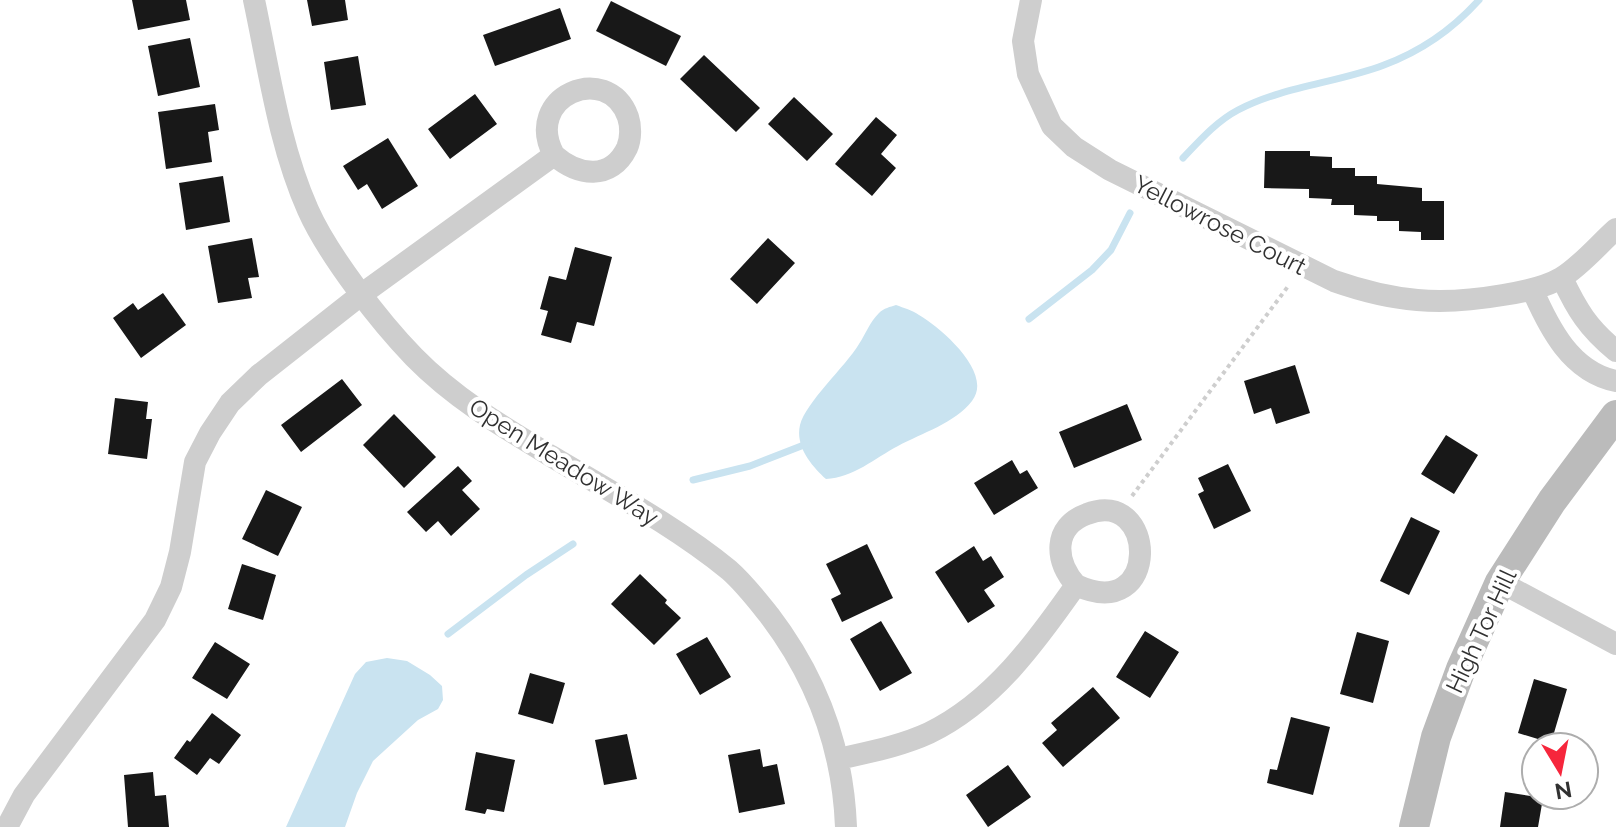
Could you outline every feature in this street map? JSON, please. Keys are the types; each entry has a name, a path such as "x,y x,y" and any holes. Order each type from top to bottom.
{"street":[{"name":"Open Meadow Way","path":"254,0 285,143 296,177 309,212 362,294 414,357 487,417 694,543 732,573 787,638 827,716 839,759 846,827"},
{"name":"Yellowrose Court","path":"1031,0 1023,41 1028,74 1052,126 1074,147 1110,170 1303,266 1372,295 1402,300 1469,301 1532,289 1562,278"},
{"path":"7,827 24,795 155,620 171,587 180,552 195,462 230,403 259,375 362,294 554,155"},
{"path":"1616,229 1562,278 1577,311 1594,333 1616,351"},
{"path":"1532,289 1549,329 1566,350 1598,377 1616,381"},
{"name":"High Tor Hill","path":"1414,827 1436,737 1461,669 1500,582 1552,501 1616,415"},
{"path":"1106,511 1121,516 1134,527 1140,540 1142,556 1131,580 1105,593 1090,592 1076,585 1064,571 1060,558 1061,542 1067,529 1076,519 1090,512 1106,511"},
{"path":"1500,582 1616,644"},
{"path":"839,759 929,733 961,714 998,682 1041,634 1076,585"}],"path":[{"path":"1121,516 1135,491 1303,266"}],"water":[{"path":"896,305 916,313 940,330 962,352 971,365 977,390 965,409 947,421 855,471 826,479 802,448 800,425 810,406 853,353 876,316"},
{"path":"387,658 407,661 442,686 443,700 438,709 418,720 373,761 345,827 286,827 355,674 366,662"}],"building":[{"path":"132,0 186,0 190,20 138,30"},
{"path":"307,0 345,0 348,20 312,26"},
{"path":"611,1 681,36 666,66 596,31"},
{"path":"560,8 571,39 495,66 483,35"},
{"path":"190,38 200,87 158,96 148,46"},
{"path":"704,55 760,108 736,132 680,79"},
{"path":"358,56 366,105 331,110 324,62"},
{"path":"475,94 497,124 450,159 428,129"},
{"path":"794,97 833,134 807,161 768,124"},
{"path":"215,104 219,130 208,132 212,162 166,169 158,112"},
{"path":"876,117 897,135 881,154 896,168 872,196 835,164"},
{"path":"388,138 418,186 382,209 367,184 358,190 343,166"},
{"path":"1265,151 1310,151 1310,156 1332,157 1332,168 1355,168 1355,176 1377,176 1377,184 1422,188 1422,201 1444,201 1444,240 1421,240 1421,232 1399,231 1399,221 1377,221 1377,216 1354,215 1354,205 1331,205 1332,199 1309,198 1309,189 1264,188"},
{"path":"223,176 230,222 186,230 179,183"},
{"path":"252,238 259,277 248,278 252,298 218,303 208,246"},
{"path":"768,238 795,263 757,304 730,279"},
{"path":"575,247 612,257 594,326 577,322 571,343 541,335 548,311 540,309 549,276 566,280"},
{"path":"163,293 186,325 141,358 113,318 133,303 138,310"},
{"path":"1295,365 1310,413 1276,424 1271,408 1254,414 1244,381"},
{"path":"342,379 362,405 301,452 281,425"},
{"path":"115,398 148,402 146,419 152,419 147,459 108,454"},
{"path":"1127,404 1142,440 1074,468 1059,432"},
{"path":"394,414 436,457 404,488 363,445"},
{"path":"1446,435 1478,455 1454,494 1421,474"},
{"path":"1012,460 1020,474 1027,470 1038,488 994,515 974,483"},
{"path":"1228,464 1251,511 1214,529 1198,494 1204,491 1198,478"},
{"path":"458,466 472,481 462,490 480,509 451,536 438,521 426,532 407,512"},
{"path":"266,490 302,507 278,556 242,539"},
{"path":"1411,517 1440,531 1409,595 1380,581"},
{"path":"867,544 893,598 842,622 831,599 841,594 826,564"},
{"path":"974,546 983,561 991,556 1004,577 984,590 995,606 968,623 935,572"},
{"path":"242,564 276,575 263,620 228,609"},
{"path":"640,574 681,618 654,645 611,604"},
{"path":"881,621 912,673 880,691 850,639"},
{"path":"1145,631 1179,652 1150,698 1116,677"},
{"path":"1357,632 1389,641 1373,703 1340,694"},
{"path":"707,637 731,677 700,695 676,654"},
{"path":"215,642 250,664 227,699 192,678"},
{"path":"530,673 565,683 553,724 518,714"},
{"path":"1534,679 1567,689 1555,731 1518,733"},
{"path":"1093,687 1120,718 1063,767 1042,743 1057,730 1051,723"},
{"path":"212,713 241,735 219,764 210,758 197,775 174,758"},
{"path":"1291,717 1330,727 1313,795 1267,783 1270,769 1277,770"},
{"path":"627,734 637,779 604,785 595,740"},
{"path":"760,749 763,767 777,764 785,804 739,813 728,755"},
{"path":"476,752 515,760 504,812 487,809 485,814 465,810"},
{"path":"1008,765 1031,797 988,827 966,795"},
{"path":"153,772 155,796 166,795 169,827 128,827 124,775"},
{"path":"1505,792 1520,794 1520,811 1541,811 1538,827 1500,827"}],"waterway":[{"path":"1183,158 1230,114 1274,95 1366,71 1398,59 1436,38 1479,0"},
{"path":"1029,319 1092,270 1111,250 1130,213"},
{"path":"693,480 750,466 809,443"},
{"path":"448,634 573,544"}]}
